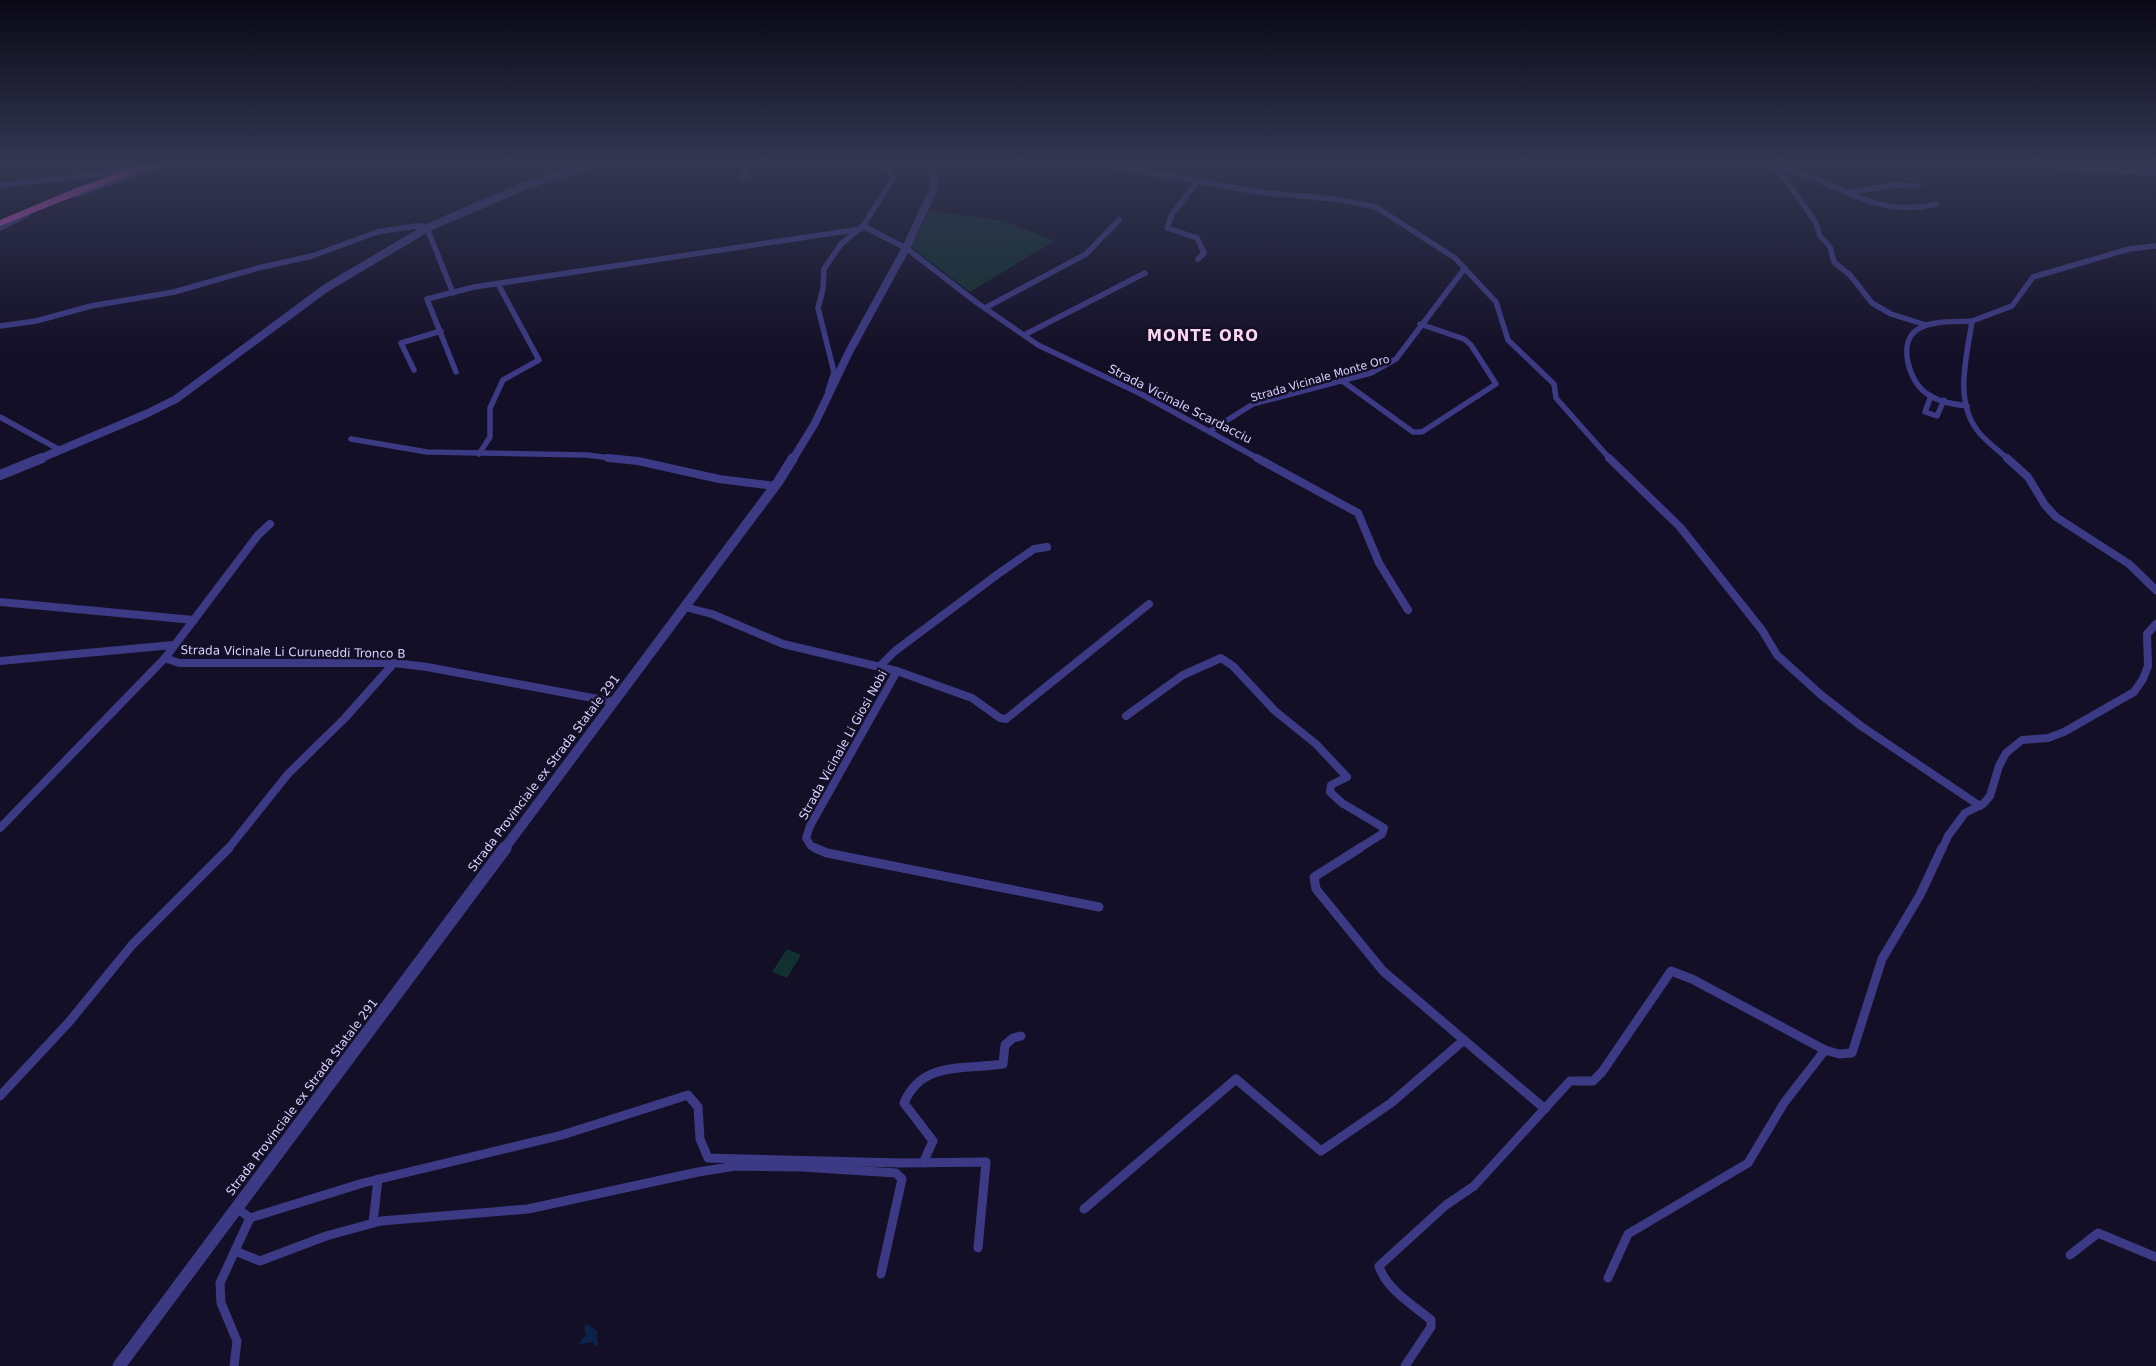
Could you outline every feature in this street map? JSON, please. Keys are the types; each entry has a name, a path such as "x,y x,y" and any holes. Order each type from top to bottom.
{"street":[{"path":"0,326 36,321 91,306 174,292 258,268 312,256 377,232 405,228"},
{"path":"0,475 146,414 176,399 326,288 428,228 453,292"},
{"path":"456,372 427,299 498,284 862,228"},
{"path":"825,403 834,372 818,308 823,289 824,269 841,244 862,228"},
{"name":"Strada Vicinale Scardacciu","path":"862,228 906,248 985,308 1038,345 1140,394 1358,513 1379,563 1408,610"},
{"name":"Strada Provinciale ex Strada Statale 291","path":"119,1366 775,486 815,423 849,352 915,228"},
{"path":"985,308 1086,254 1111,228"},
{"path":"1167,228 1197,238 1204,253 1198,259"},
{"path":"1410,228 1442,247 1465,268 1496,302 1508,340 1554,384 1556,398 1608,457 1680,527 1762,630 1777,655 1820,694 1860,726 1980,806"},
{"path":"1817,228 1820,236 1830,247 1834,262 1850,275 1872,303 1891,314 1926,325 1991,316 2012,306 2033,276 2129,249 2156,246"},
{"name":"Strada Vicinale Monte Oro","path":"1212,432 1262,404 1342,380 1385,372 1399,366 1400,360 1398,356 1420,324 1465,268"},
{"path":"1024,335 1145,273"},
{"path":"479,454 490,437 492,423 490,408 503,380 538,360 498,284"},
{"path":"1972,320 1964,371 1967,406 1971,420 1977,430 2028,478 2050,511 2129,564 2156,590"},
{"path":"1342,380 1413,432 1422,432 1496,384 1471,345 1464,338 1420,324"},
{"path":"1926,325 1913,333 1908,342 1906,360 1916,381 1925,393 1931,396 1967,406"},
{"path":"414,370 401,343 441,331"},
{"path":"1931,396 1925,412 1937,416 1944,400"},
{"path":"0,417 60,450"},
{"path":"351,439 427,452 587,455 638,461 719,478 775,486"},
{"name":"Strada Vicinale Li Curuneddi Tronco B","path":"270,524 258,535 165,658 190,663 394,662 427,666 614,702"},
{"path":"879,667 895,651 1003,571 1034,549 1048,547"},
{"path":"0,602 194,620"},
{"path":"897,671 972,698 1000,718 1006,719 1149,604"},
{"name":"Strada Vicinale Li Giosi Nobi","path":"685,607 712,614 783,644 897,671 810,826 806,838 811,846 827,853 1099,907"},
{"path":"1405,1366 1432,1328 1431,1320 1388,1283 1379,1273 1379,1266 1446,1206 1474,1186 1570,1081 1593,1081 1602,1072 1672,971 1692,979 1825,1050 1839,1054 1852,1053 1882,960 1920,895 1948,836 1965,813 1980,806 1990,796 1999,766 2014,746 2022,740 2048,738 2064,732 2134,692 2143,682 2148,668 2150,654 2148,629 2156,624"},
{"name":"Strada Vicinale Li Curuneddi Tronco B","path":"0,661 173,645"},
{"path":"0,828 165,658"},
{"path":"1126,716 1150,702 1160,691 1188,671 1221,658 1233,666 1275,711 1316,744 1347,777 1331,785 1330,792 1340,803 1371,818 1384,828 1382,834 1314,877 1316,889 1383,971 1545,1109"},
{"path":"0,1096 69,1022 132,945 233,844 288,774 345,718 394,662"},
{"path":"923,1163 933,1141 904,1103 906,1090 924,1075 937,1070 1003,1064 1005,1046 1013,1038 1021,1036"},
{"path":"1084,1208 1236,1079 1321,1152 1391,1103 1464,1040"},
{"path":"1608,1278 1628,1234 1724,1179 1748,1163 1784,1104 1825,1050"},
{"path":"234,1366 238,1341 220,1303 220,1283 250,1218 378,1179 562,1134 688,1096 698,1107 700,1139 708,1158 923,1163 986,1162 978,1248"},
{"path":"235,1251 260,1261 326,1236 373,1223 455,1214 528,1209 698,1172 736,1166 802,1167 896,1173 902,1179 881,1274"},
{"path":"373,1223 378,1179"},
{"path":"237,1208 250,1218"},
{"path":"2070,1255 2098,1233 2156,1257"}],"green space":[{"path":"921,228 1021,228 1054,241 970,292 911,247"},
{"path":"787,949 801,955 787,978 772,972"}],"water":[{"path":"587,1324 597,1331 598,1345 595,1347 593,1342 579,1343 586,1335 584,1327"}],"district":[{"name":"MONTE ORO","path":"1203,336"}]}
